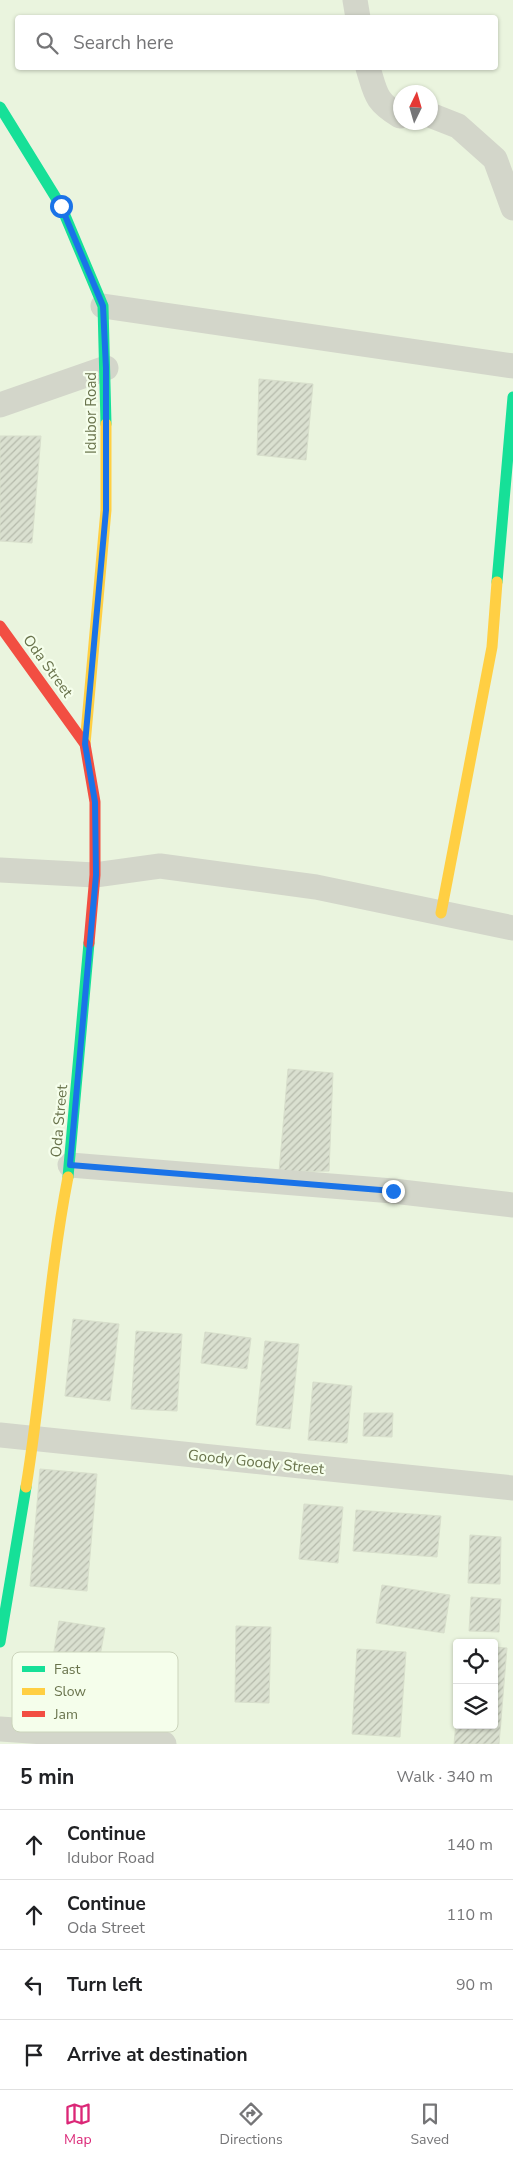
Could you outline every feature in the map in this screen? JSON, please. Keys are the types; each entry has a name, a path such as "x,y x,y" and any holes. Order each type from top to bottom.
{"street":[{"path":"355,0 358,15"},
{"path":"369,70 378,99 393,112"},
{"name":"Idubor Road","path":"0,107 61,206 103,306 106,368 106,510 85,744"},
{"path":"438,118 458,126 495,159 513,208"},
{"path":"103,306 513,366"},
{"path":"0,405 106,368"},
{"path":"441,913 492,646 513,396"},
{"name":"Oda Street","path":"0,626 85,744 95,802 96,875 70,1165 55,1245 34,1439 0,1642"},
{"path":"0,870 96,875 160,866 316,887 513,928"},
{"path":"70,1165 393,1191 513,1205"},
{"name":"Goody Goody Street","path":"0,1435 513,1488"},
{"path":"44,1732 74,1734 127,1742 164,1744"}],"shaded area":[{"path":"0,0 513,0 513,1744 0,1744"}],"building":[{"path":"259,379 313,384 306,460 257,455"},
{"path":"0,436 41,436 32,543 0,541"},
{"path":"288,1069 333,1073 329,1171 279,1172"},
{"path":"73,1319 119,1324 110,1401 65,1396"},
{"path":"136,1331 182,1334 177,1411 131,1409"},
{"path":"205,1332 251,1338 247,1369 201,1363"},
{"path":"265,1341 299,1344 290,1429 256,1425"},
{"path":"313,1382 352,1386 347,1443 308,1440"},
{"path":"364,1413 393,1413 392,1437 363,1436"},
{"path":"40,1469 97,1474 87,1591 30,1586"},
{"path":"304,1504 343,1507 338,1563 299,1559"},
{"path":"356,1510 441,1516 437,1557 353,1551"},
{"path":"470,1535 501,1537 500,1584 468,1583"},
{"path":"382,1585 450,1595 444,1633 376,1623"},
{"path":"471,1597 501,1599 499,1632 469,1631"},
{"path":"59,1621 105,1628 101,1652 54,1652"},
{"path":"236,1626 271,1627 269,1703 235,1702"},
{"path":"498,1647 507,1648 499,1744 454,1744 455,1729 498,1729"},
{"path":"357,1649 406,1652 400,1737 352,1734"}],"traffic: fast":[{"path":"0,107 61,206 103,306 106,424"},
{"path":"497,582 513,397"},
{"path":"68,1177 89,943"},
{"path":"0,1642 26,1487"}],"traffic: slow":[{"path":"85,744 106,510 106,424"},
{"path":"441,913 492,647 497,582"},
{"path":"26,1487 55,1254 68,1177"}],"traffic: jam":[{"path":"0,626 85,744 95,802 95,875 89,943"}],"route":[{"path":"61,206 103,306 106,368 106,510 85,744 95,802 96,875 70,1165 393,1191"}]}
